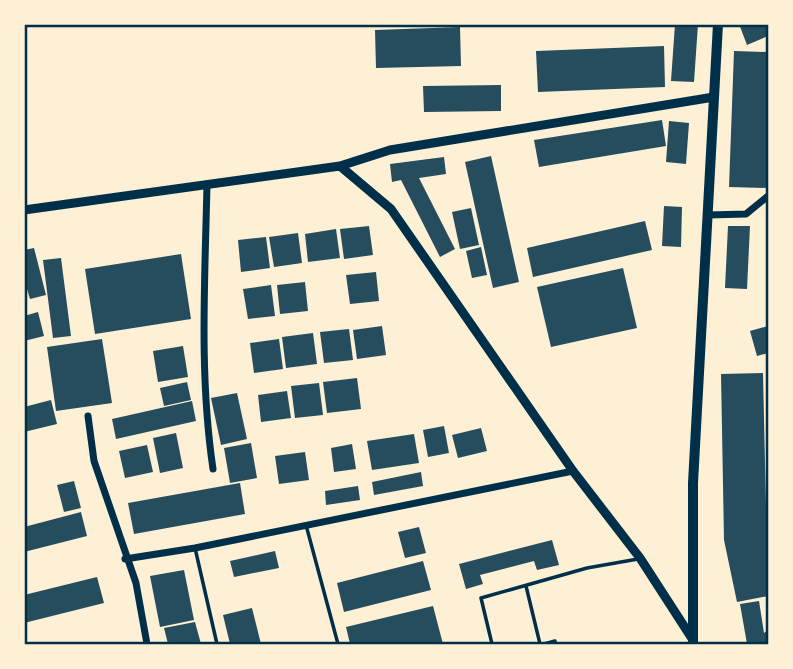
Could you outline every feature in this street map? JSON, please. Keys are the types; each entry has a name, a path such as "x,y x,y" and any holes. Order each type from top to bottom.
{"main road":[{"path":"693,642 694,483 718,24"}],"street":[{"path":"24,210 340,166 390,150 714,97"},
{"path":"340,166 391,209 573,471 640,558 693,642"},
{"path":"207,184 203,373 206,423 213,469"},
{"path":"708,215 746,214 768,196"},
{"path":"88,416 94,461 125,559 136,583 147,645"},
{"path":"125,559 195,548 573,471"}],"lane":[{"path":"306,525 338,645"},
{"path":"195,548 217,645"},
{"path":"492,645 481,598 587,568 640,558"},
{"path":"526,586 542,645 555,641"}],"building":[{"path":"675,24 698,24 694,82 671,81"},
{"path":"739,24 768,24 768,36 747,45"},
{"path":"460,27 461,66 376,68 375,30"},
{"path":"664,46 665,87 538,92 536,51"},
{"path":"734,51 768,52 768,188 729,187"},
{"path":"501,85 501,111 424,112 423,86"},
{"path":"662,120 666,146 539,167 534,140"},
{"path":"669,121 689,123 686,164 666,162"},
{"path":"491,156 519,282 493,288 465,162"},
{"path":"444,157 446,174 419,178 455,249 440,257 401,180 392,182 390,164"},
{"path":"664,206 682,207 681,247 662,246"},
{"path":"471,208 479,245 460,249 452,212"},
{"path":"645,221 652,250 533,277 527,248"},
{"path":"369,226 373,255 344,259 340,229"},
{"path":"728,226 750,226 747,289 725,288"},
{"path":"336,229 340,258 308,262 305,234"},
{"path":"298,233 302,263 274,267 269,237"},
{"path":"266,237 270,268 241,272 238,240"},
{"path":"481,247 487,275 472,278 466,251"},
{"path":"34,248 46,295 30,299 24,279 24,250"},
{"path":"181,254 191,319 95,334 85,269"},
{"path":"61,258 71,336 53,338 43,260"},
{"path":"623,268 637,328 551,347 537,287"},
{"path":"376,272 379,301 350,304 346,275"},
{"path":"305,282 308,311 280,314 277,285"},
{"path":"271,285 275,316 248,319 243,289"},
{"path":"38,312 44,336 24,341 24,316"},
{"path":"382,326 386,355 357,359 353,330"},
{"path":"768,326 768,353 757,356 750,331"},
{"path":"349,329 353,360 324,363 320,332"},
{"path":"313,333 317,364 286,368 282,337"},
{"path":"102,339 112,403 56,411 47,347"},
{"path":"279,339 283,369 254,373 250,343"},
{"path":"183,346 188,377 158,382 153,351"},
{"path":"763,373 768,596 737,602 724,540 721,374"},
{"path":"357,378 361,409 327,413 323,382"},
{"path":"187,382 191,400 164,406 160,388"},
{"path":"319,383 323,415 295,418 291,386"},
{"path":"287,391 291,418 261,422 258,395"},
{"path":"237,393 247,439 221,445 211,398"},
{"path":"51,400 57,424 24,432 24,407"},
{"path":"192,401 196,421 116,439 112,419"},
{"path":"444,426 449,453 428,457 423,430"},
{"path":"481,428 487,451 458,458 452,435"},
{"path":"176,433 183,468 160,473 153,438"},
{"path":"414,434 419,463 372,470 367,441"},
{"path":"251,443 257,478 230,483 224,448"},
{"path":"352,444 356,469 334,472 331,448"},
{"path":"147,445 153,472 125,478 119,451"},
{"path":"305,452 309,480 279,484 275,456"},
{"path":"421,472 423,486 374,495 372,482"},
{"path":"74,481 81,508 64,512 57,485"},
{"path":"240,483 245,514 134,534 128,503"},
{"path":"358,486 360,500 326,505 325,491"},
{"path":"81,512 87,536 24,552 24,527"},
{"path":"419,527 426,553 405,558 398,532"},
{"path":"552,540 559,565 537,570 534,561 480,575 483,584 466,589 459,564"},
{"path":"275,551 279,568 234,577 230,561"},
{"path":"423,561 431,590 344,612 337,583"},
{"path":"184,570 194,620 160,627 150,576"},
{"path":"97,577 104,603 24,623 24,595"},
{"path":"759,601 764,633 768,630 768,644 747,644 740,604"},
{"path":"433,606 443,644 350,644 346,627"},
{"path":"252,608 261,644 230,644 223,615"},
{"path":"195,622 201,644 168,644 164,628"}]}
